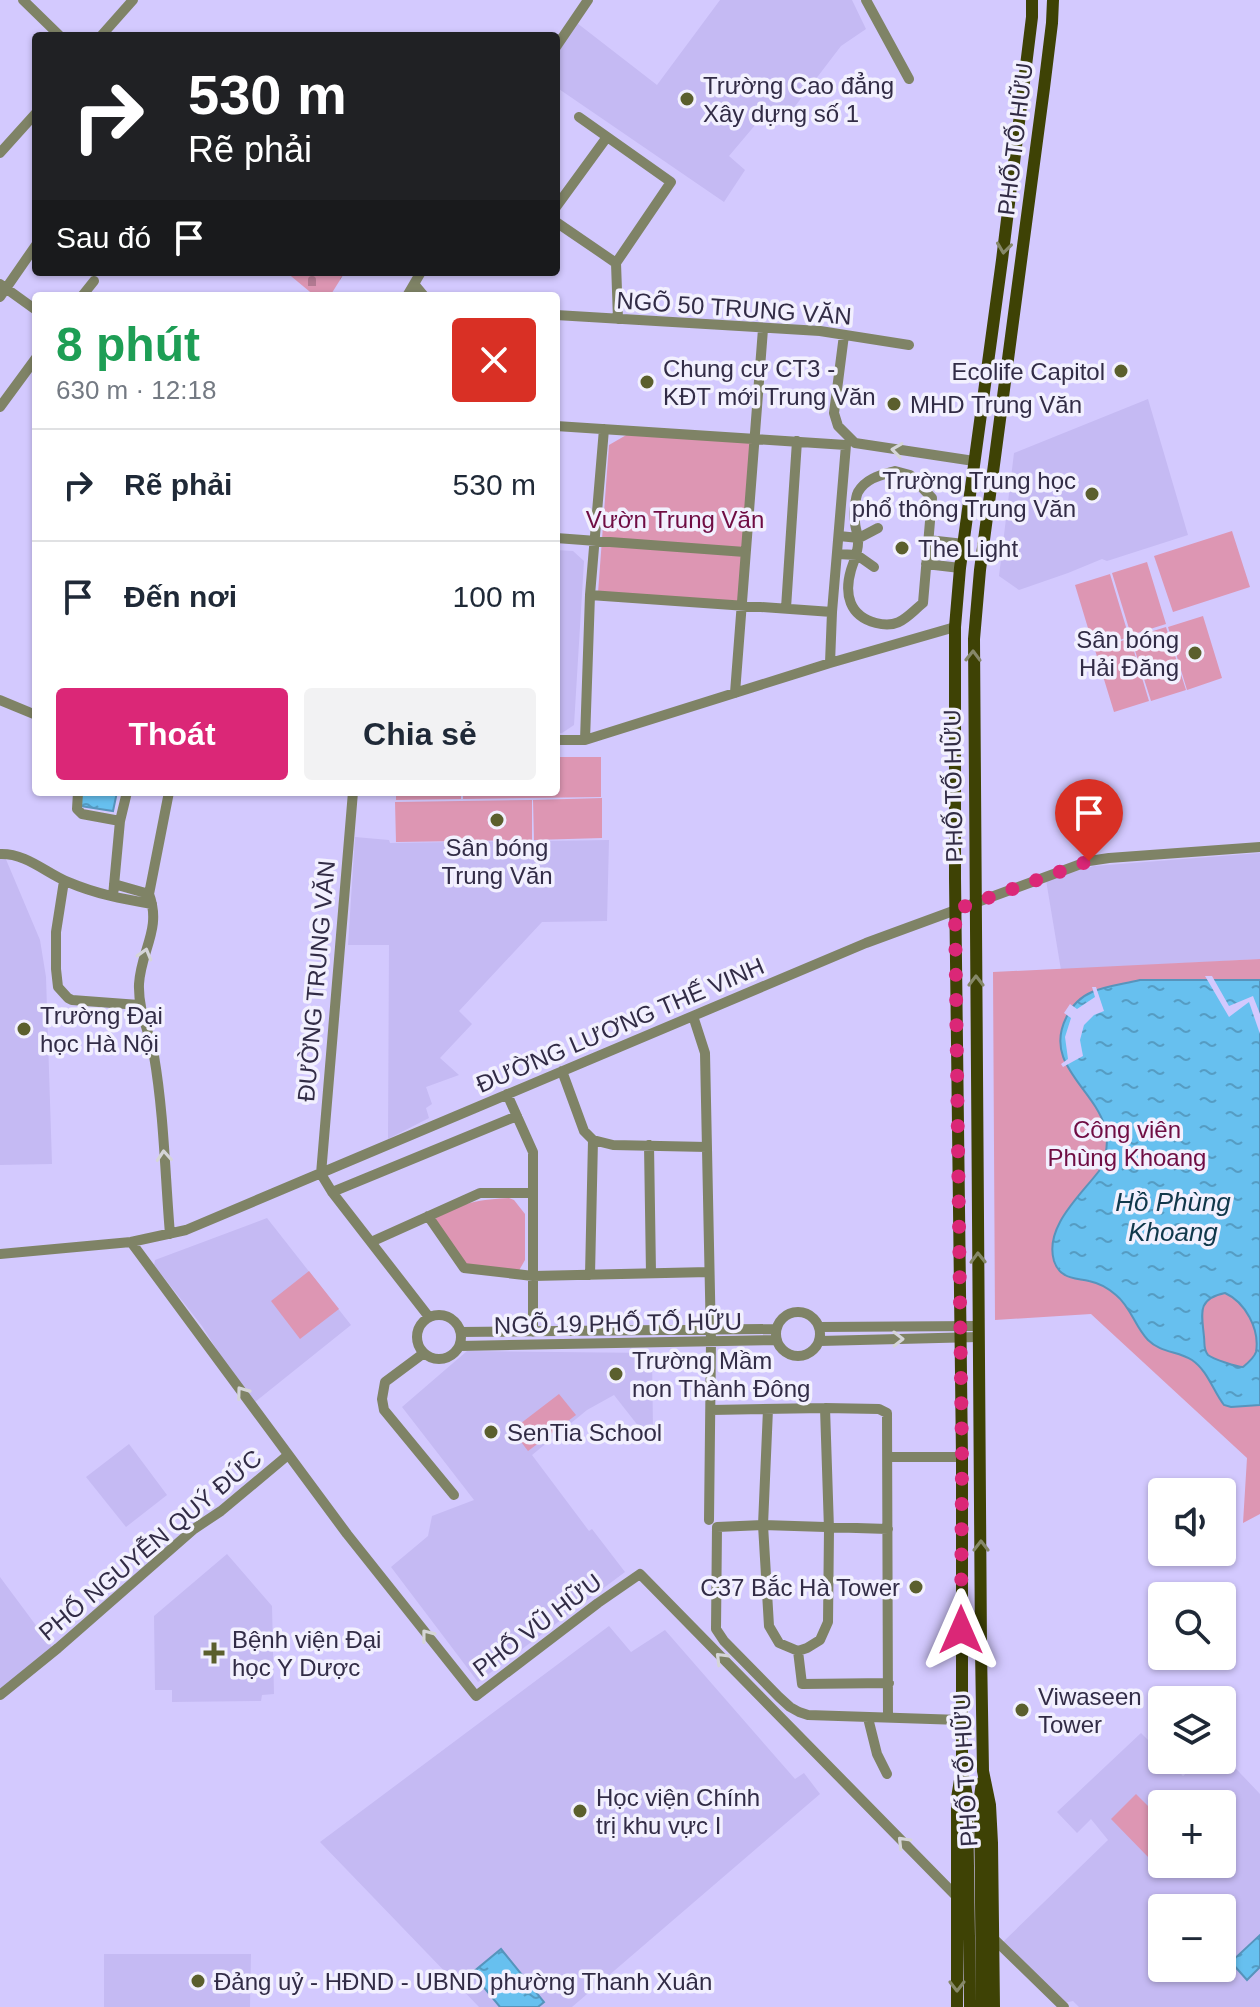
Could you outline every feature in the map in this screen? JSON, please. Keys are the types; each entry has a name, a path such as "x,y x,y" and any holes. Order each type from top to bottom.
{"main road":[{"name":"PHỐ TỐ HỮU","path":"957,2007 957,1798 962,1768 962,1457 955,627 960,568 1024,87 1032,0"},
{"name":"PHỐ TỐ HỮU","path":"994,2007 992,1843 990,1805 983,1771 974,639 1053,0"},
{"path":"1024,87 1044,88"},
{"path":"974,459 994,461"},
{"path":"962,1768 967,1797 970,2007"},
{"path":"982,2007 980,1797 983,1771"}],"street":[{"path":"23,0 56,32"},
{"path":"105,32 133,0"},
{"path":"560,41 588,0"},
{"path":"866,0 909,79"},
{"path":"0,153 32,117"},
{"path":"579,117 671,182 616,263 618,319"},
{"path":"560,202 607,137"},
{"path":"560,225 616,263"},
{"path":"32,250 2,290 32,308"},
{"path":"409,292 419,276"},
{"path":"85,292 94,281"},
{"path":"414,284 421,292"},
{"name":"NGÕ 50 TRUNG VĂN","path":"560,315 820,331 909,345"},
{"path":"735,693 763,329"},
{"path":"844,335 834,413 838,426 846,435 855,443 974,459"},
{"path":"0,407 32,363"},
{"path":"560,426 846,445 830,663"},
{"path":"585,740 590,595 604,429"},
{"path":"786,608 797,441"},
{"path":"895,471 910,475 932,498 923,603 898,624 867,621 853,610 849,602 850,572 857,555 859,538 855,523 857,493 870,479 895,471"},
{"path":"839,536 859,538 878,528"},
{"path":"560,538 745,552"},
{"path":"928,540 964,544"},
{"path":"837,554 857,555 874,567"},
{"path":"926,564 960,568"},
{"path":"590,595 832,612"},
{"path":"560,740 585,740 955,627"},
{"path":"0,700 32,713"},
{"path":"78,796 77,809 82,814 120,821"},
{"path":"113,896 120,821 126,796"},
{"path":"168,796 151,899 154,928 143,959 139,1005 153,1054 170,1234"},
{"name":"ĐƯỜNG TRUNG VĂN","path":"321,1174 353,796"},
{"name":"ĐƯỜNG LƯƠNG THẾ VINH","path":"0,1254 131,1242 208,1222 866,943 1089,861 1260,847"},
{"path":"0,854 9,854 37,865 64,881 101,895 151,899"},
{"path":"64,881 56,932 58,987 72,1000 139,1005"},
{"path":"114,884 151,899"},
{"path":"693,1016 705,1053 711,1410 709,1520"},
{"path":"562,1071 584,1131 593,1140 613,1145 707,1147"},
{"path":"507,1094 533,1152 533,1332"},
{"path":"332,1192 517,1116"},
{"path":"590,1275 593,1140"},
{"path":"649,1145 651,1273"},
{"path":"321,1174 429,1317"},
{"path":"371,1242 480,1193 533,1193"},
{"path":"428,1216 464,1268 533,1276 709,1272"},
{"name":"PHỐ VŨ HỮU","path":"131,1242 347,1534 476,1696 640,1574 958,1898"},
{"path":"797,1312 811,1316 819,1327 820,1341 810,1353 799,1357 787,1354 779,1346 776,1335 784,1317 797,1312"},
{"path":"440,1315 456,1322 461,1332 460,1346 455,1353 440,1359 424,1353 417,1338 423,1322 440,1315"},
{"path":"819,1327 960,1332"},
{"path":"820,1341 978,1331"},
{"name":"NGÕ 19 PHỐ TỐ HỮU","path":"461,1332 710,1336"},
{"name":"NGÕ 19 PHỐ TỐ HỮU","path":"460,1346 776,1335"},
{"path":"424,1353 385,1382 384,1410 454,1495"},
{"path":"711,1410 825,1408 879,1409 887,1413 888,1717"},
{"path":"768,1409 763,1525 769,1626 779,1643 798,1651 820,1640 828,1622 825,1408"},
{"name":"PHỐ NGUYỄN QUÝ ĐỨC","path":"0,1695 194,1529 221,1511 288,1455"},
{"path":"888,1457 962,1457"},
{"path":"888,1529 763,1525 717,1527 716,1629 779,1697 799,1712 868,1718 961,1720"},
{"path":"798,1651 802,1684 889,1683"},
{"path":"868,1718 877,1754 887,1774"},
{"path":"992,1937 1064,2007"}],"shaded area":[{"name":"Trường Cao đẳng Xây dựng số 1","path":"720,0 852,0 866,29 841,46 783,122 767,111 729,156 745,170 724,202 560,90 560,46 577,23 657,85"},
{"name":"Trường Trung học phổ thông Trung Văn","path":"1148,399 1188,535 1107,561 1102,559 1019,590 999,576 1014,453"},
{"path":"560,550 573,551 584,561 574,725 562,733"},
{"path":"355,837 389,840 390,843 609,840 607,921 542,922 459,1011 472,1024 440,1058 459,1075 426,1087 432,1104 426,1108 429,1118 388,1139 389,945 348,945"},
{"path":"1260,853 1260,959 1061,970 1046,880 1094,866"},
{"name":"Trường Đại học Hà Nội","path":"5,857 40,940 46,977 52,1164 0,1165 0,858"},
{"path":"267,1218 351,1325 255,1402 247,1398 202,1326 154,1265 155,1260"},
{"path":"467,1351 652,1353 653,1431 643,1432 614,1395 587,1410 532,1455 589,1531 592,1529 625,1572 478,1682 391,1567 428,1536 432,1516 474,1500 402,1407"},
{"path":"129,1444 167,1495 126,1527 86,1477"},
{"name":"Bệnh viện Đại học Y Dược","path":"227,1554 272,1606 274,1694 262,1695 261,1701 172,1702 172,1690 155,1690 154,1616"},
{"path":"0,1577 52,1647 0,1689"},
{"name":"Học viện Chính trị khu vực I","path":"609,1626 631,1652 665,1630 795,1779 804,1773 820,1794 572,2007 479,2007 320,1842"},
{"path":"1141,1733 1148,1740 1148,1774 1236,1774 1236,1769 1260,1794 1260,2007 1079,2007 1073,2001 1064,2003 1003,1942 1108,1840 1091,1819 1077,1833 1057,1812"},
{"path":"104,1954 251,1954 250,2007 104,2007"}],"green space":[{"path":"291,276 342,276 332,292 310,292"},
{"name":"Vườn Trung Văn","path":"635,430 753,439 741,605 598,593 609,445"},
{"path":"1232,531 1250,587 1173,612 1154,556"},
{"name":"Sân bóng Hải Đăng","path":"1147,562 1166,624 1131,635 1112,573"},
{"name":"Sân bóng Hải Đăng","path":"1110,574 1129,637 1094,648 1075,585"},
{"name":"Sân bóng Hải Đăng","path":"1203,616 1222,678 1187,690 1168,627"},
{"name":"Sân bóng Hải Đăng","path":"1166,627 1186,690 1151,701 1131,638"},
{"name":"Sân bóng Hải Đăng","path":"1130,638 1149,701 1114,712 1095,650"},
{"name":"Sân bóng Trung Văn","path":"560,757 601,757 601,797 463,799 463,796 560,796"},
{"path":"396,796 461,796 461,799 396,800"},
{"name":"Sân bóng Trung Văn","path":"602,798 602,838 534,840 533,800"},
{"path":"532,800 532,840 396,842 395,802"},
{"name":"Công viên Phùng Khoang","path":"1260,959 1260,1514 1243,1523 1247,1458 1091,1314 995,1320 993,972"},
{"path":"509,1198 525,1214 525,1260 517,1274 464,1268 435,1219 460,1206"},
{"path":"309,1271 339,1309 300,1339 271,1301"},
{"path":"559,1394 576,1415 528,1451 512,1430"},
{"path":"1136,1794 1148,1806 1148,1857 1111,1819"}],"water":[{"path":"81,796 116,796 113,811 80,806"},
{"name":"Hồ Phùng Khoang","path":"1140,980 1260,980 1260,1405 1224,1405 1198,1365 1148,1340 1116,1295 1096,1283 1065,1275 1054,1261 1052,1248 1059,1224 1099,1171 1107,1147 1105,1127 1096,1108 1064,1058 1060,1039 1066,1018 1076,1003 1088,994","holes":["1225,1293 1250,1317 1256,1334 1256,1352 1243,1367 1211,1357 1205,1349 1202,1315 1205,1303"]},
{"path":"1260,1935 1260,1967 1247,1980 1236,1968 1236,1957"},
{"path":"501,1949 544,2002 538,2007 500,2007 472,1973"}],"pier":[{"path":"1205,976 1212,976 1229,1006 1253,996 1260,1014 1260,1034 1249,1002 1229,1017"},
{"path":"1092,987 1096,987 1104,1011 1094,1015 1084,1025 1080,1040 1083,1056 1063,1067 1061,1064 1068,1059 1065,1037 1071,1018 1064,1013 1070,1004 1077,1009 1095,997"}],"place":[{"name":"Trường Cao đẳng Xây dựng số 1","path":"687,99"},
{"name":"Ecolife Capitol","path":"1121,371"},
{"name":"Chung cư CT3 - KĐT mới Trung Văn","path":"647,382"},
{"name":"MHD Trung Văn","path":"894,404"},
{"name":"Trường Trung học phổ thông Trung Văn","path":"1092,494"},
{"name":"The Light","path":"902,548"},
{"name":"Sân bóng Hải Đăng","path":"1195,653"},
{"name":"Sân bóng Trung Văn","path":"497,820"},
{"name":"Trường Đại học Hà Nội","path":"24,1029"},
{"name":"Trường Mầm non Thành Đông","path":"616,1374"},
{"name":"SenTia School","path":"491,1432"},
{"name":"C37 Bắc Hà Tower","path":"916,1587"},
{"name":"Bệnh viện Đại học Y Dược","path":"214,1653"},
{"name":"Viwaseen Tower","path":"1022,1710"},
{"name":"Học viện Chính trị khu vực I","path":"580,1811"},
{"name":"Đảng uỷ - HĐND - UBND phường Thanh Xuân","path":"198,1981"}],"route":[{"path":"961,1630 962,1457 955,910 1089,861"}]}
